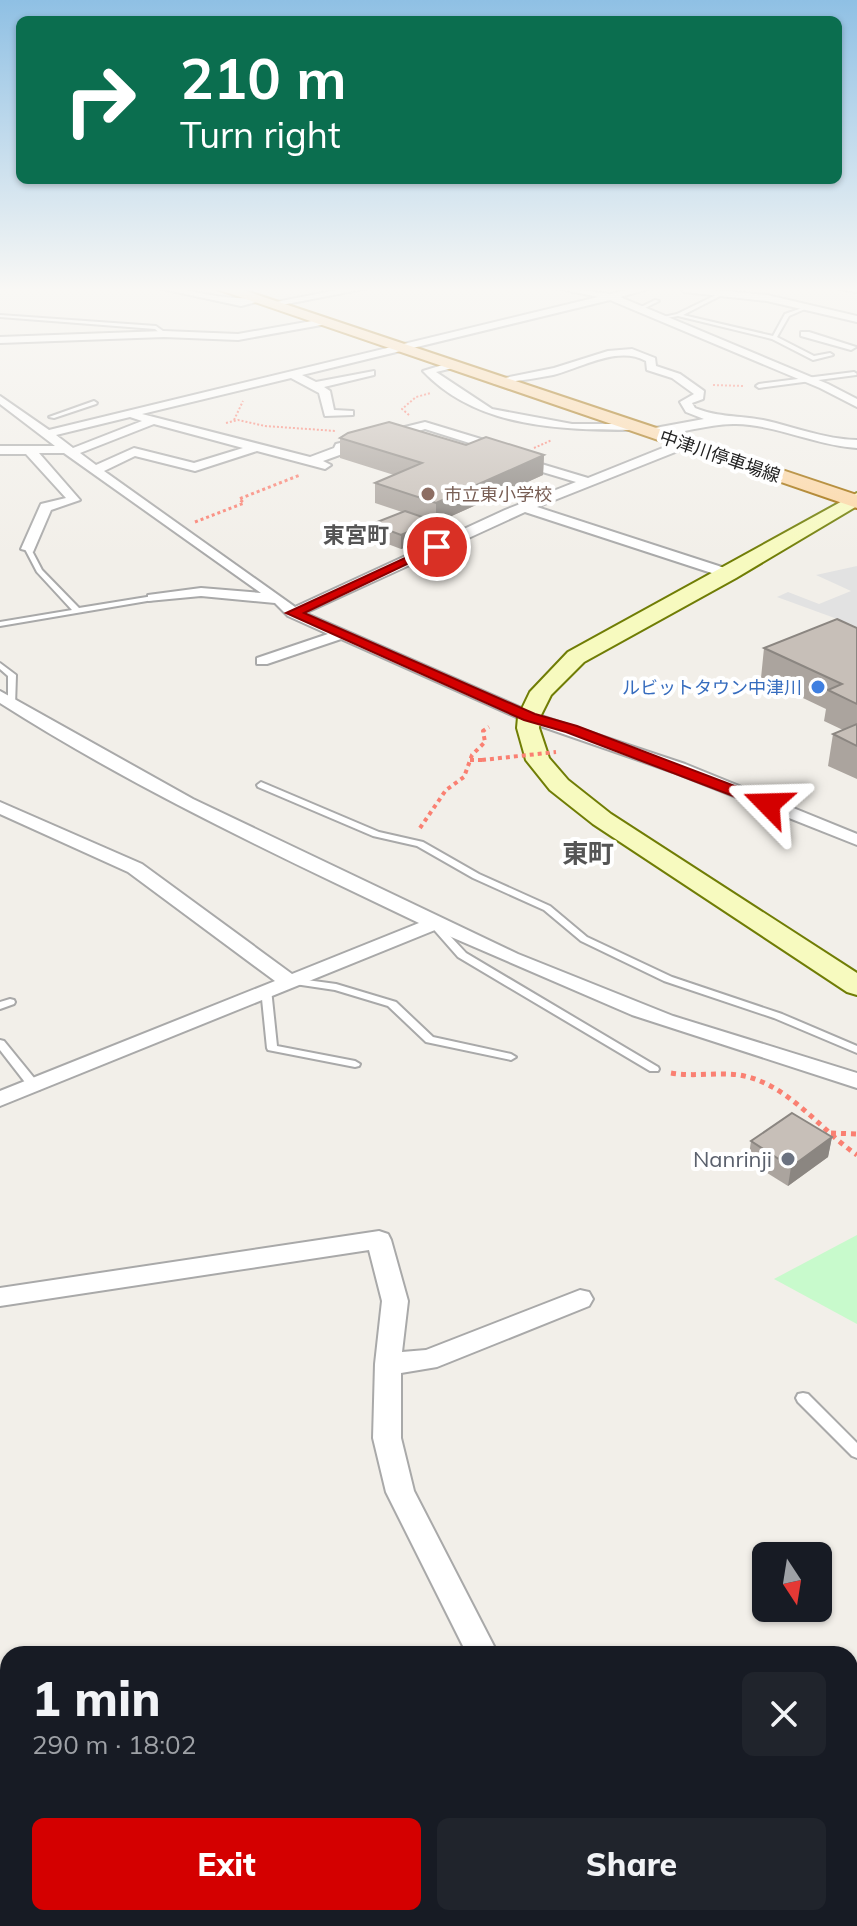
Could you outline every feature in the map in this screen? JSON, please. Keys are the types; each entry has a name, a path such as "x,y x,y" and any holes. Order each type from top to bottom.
{"main road":[{"name":"中津川停車場線","path":"482,377 856,500"}],"street":[{"path":"42,430 128,415 280,377"},
{"path":"299,377 324,391 329,414 349,413"},
{"path":"318,385 353,377"},
{"path":"435,377 489,412 584,428 641,430 720,421 750,421 807,438 857,444"},
{"path":"495,381 518,377"},
{"path":"674,377 700,393 699,397 686,402 690,410 720,421"},
{"path":"802,377 857,404"},
{"path":"0,399 68,451 280,600 293,613 529,717 679,768 857,840"},
{"path":"128,415 325,465"},
{"path":"42,430 52,417"},
{"path":"0,450 68,451 155,420"},
{"path":"311,461 341,450 340,447 375,436 389,437 425,425 500,449 503,456 588,482"},
{"path":"293,613 510,513 684,444"},
{"path":"95,470 134,452 195,467 254,448"},
{"path":"28,549 46,507 74,500 29,450"},
{"path":"856,500 729,574 576,657 541,692 529,717 530,742 538,760 559,785 602,819 857,986"},
{"path":"527,508 729,574"},
{"path":"153,598 201,592 280,600"},
{"path":"262,661 342,634"},
{"path":"6,705 165,793 434,924 638,1011 722,1041 823,1067 857,1081"},
{"path":"0,807 135,868 288,981"},
{"path":"0,1099 266,989 434,924"},
{"path":"0,1297 379,1240 395,1301 388,1364 387,1438 400,1492 479,1646"},
{"path":"388,1364 428,1360 580,1299"}],"lane":[{"path":"759,386 832,377"},
{"path":"52,417 94,403"},
{"path":"28,549 39,571 76,609"},
{"path":"0,624 153,598"},
{"path":"0,665 12,675 6,705"},
{"path":"261,785 376,834 411,841 476,876 547,908 584,939 668,979 778,1016 857,1050"},
{"path":"434,924 462,955 654,1069"},
{"path":"288,981 336,987 392,1004 430,1040 511,1057"},
{"path":"266,989 272,1048 355,1064"},
{"path":"0,1043 35,1087"},
{"path":"803,1398 857,1452"}],"path":[{"path":"685,381 720,386 759,386"},
{"path":"425,425 402,409 416,397 449,388"},
{"path":"197,432 238,420 265,426 332,431 361,427 375,436"},
{"path":"503,456 536,448 584,428"},
{"path":"178,528 244,503 239,499 325,465"},
{"path":"411,841 446,790 464,777 478,746 485,742 483,731 489,727"},
{"path":"470,760 556,752"},
{"path":"654,1069 683,1077 719,1074 749,1077 778,1089 857,1155"},
{"path":"829,1133 857,1134"}],"green space":[{"path":"857,1235 857,1324 774,1279"}],"shaded area":[{"path":"857,566 857,641 851,624 777,597 788,592 819,604 851,591 816,575"}],"building":[{"path":"389,422 466,445 486,437 544,455 436,503 375,483 422,463 340,438"},
{"path":"405,511 434,521 401,535 372,524"},
{"path":"837,619 857,628 857,704 828,690 842,684 764,648"},
{"path":"857,724 857,746 833,734"},
{"path":"792,1113 832,1137 791,1167 751,1141"}],"place":[{"name":"市立東小学校","path":"428,494"},
{"name":"ルビットタウン中津川","path":"818,687"},
{"name":"Nanrinji","path":"788,1159"}],"district":[{"name":"東宮町","path":"356,535"},
{"name":"東町","path":"588,853"}],"route":[{"path":"437,547 293,613 529,717 572,729 768,804"}]}
